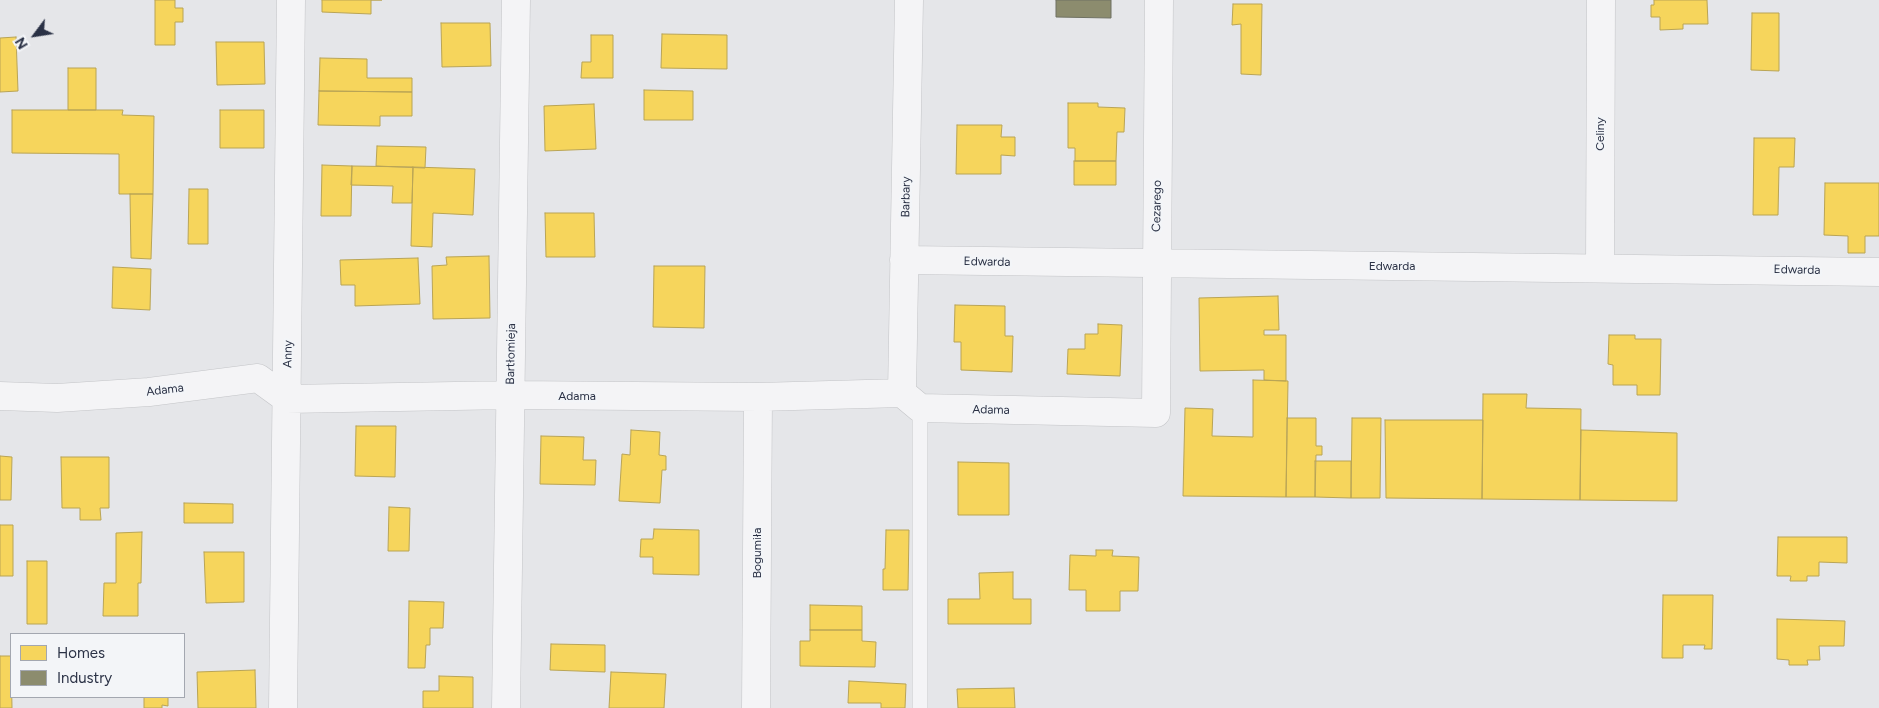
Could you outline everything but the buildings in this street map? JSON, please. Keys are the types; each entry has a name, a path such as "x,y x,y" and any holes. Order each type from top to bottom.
{"street":[{"name":"Anny","path":"283,708 291,0"},
{"name":"Bartłomieja","path":"506,708 516,0"},
{"name":"Barbary","path":"909,0 904,260 911,401"},
{"name":"Cezarego","path":"1156,413 1159,0"},
{"name":"Celiny","path":"1600,268 1601,0"},
{"name":"Edwarda","path":"904,260 1879,272"},
{"name":"Adama","path":"0,396 57,398 149,392 258,378 287,399 511,396 758,397 911,401 1156,413"},
{"name":"Bogumiła","path":"756,708 758,397"}],"lane":[{"path":"911,401 920,708"}]}
